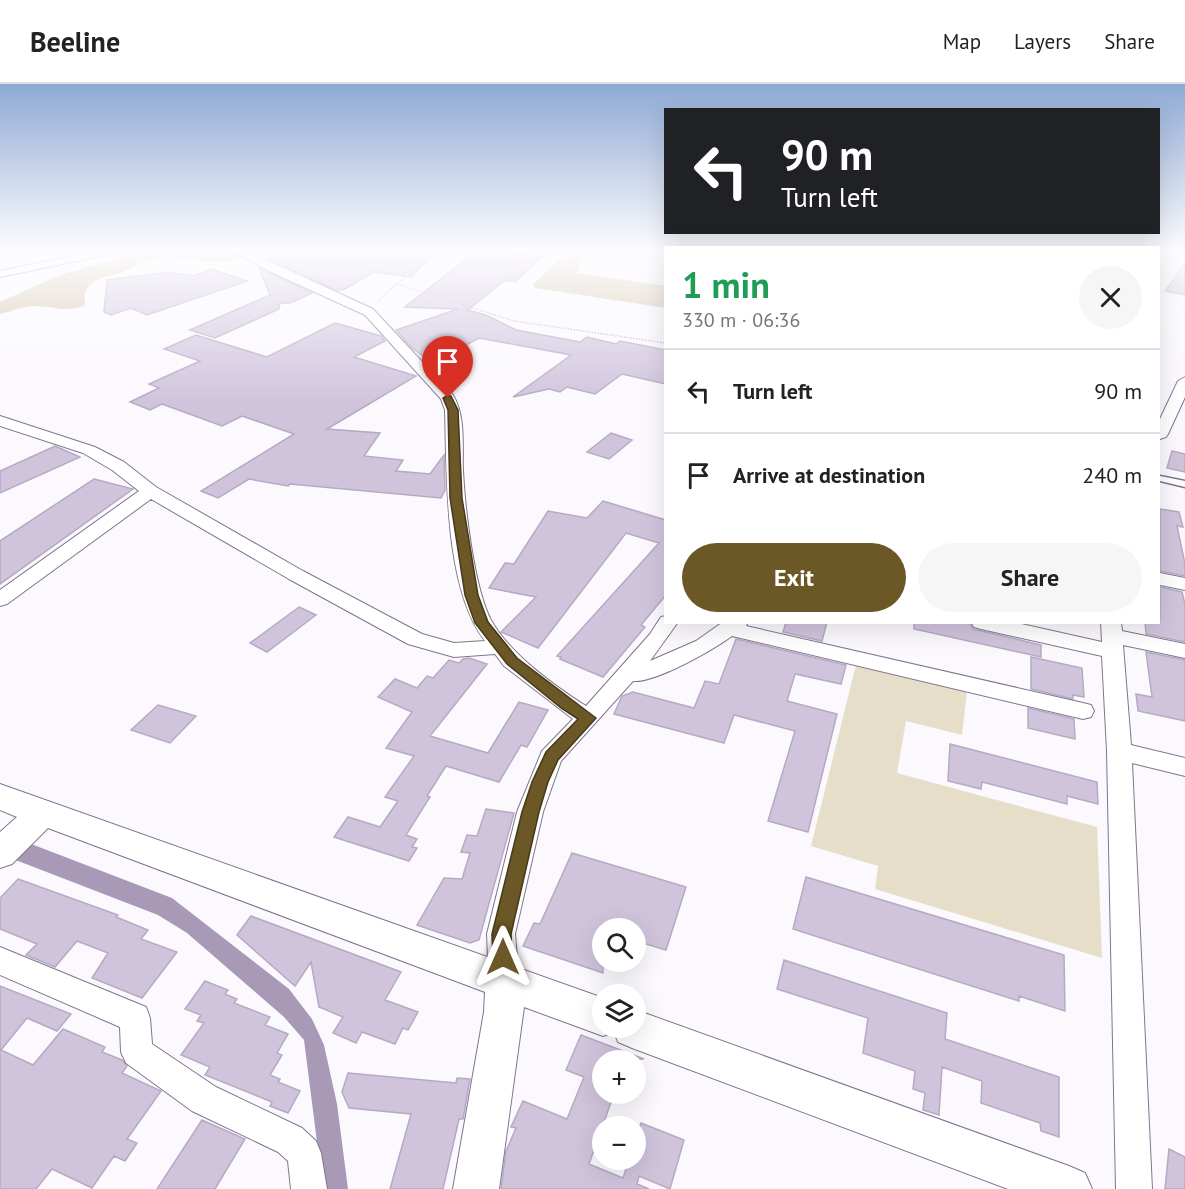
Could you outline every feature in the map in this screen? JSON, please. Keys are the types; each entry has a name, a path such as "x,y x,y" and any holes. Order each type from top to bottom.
{"street":[{"path":"343,301 369,312 448,398 453,410 456,498 471,595 482,623 512,661 566,704 588,718"},
{"path":"1160,434 1185,381"},
{"path":"0,421 89,450 117,466 150,491 296,575 415,639 454,650 501,647"},
{"path":"0,600 150,491"},
{"path":"1160,579 1185,584"},
{"path":"476,1189 504,1012 501,934 530,812 551,757 657,639 667,624"},
{"path":"998,624 1112,637 1185,651"},
{"path":"625,673 639,674 704,646 734,626 1083,711"},
{"path":"1112,637 1119,751 1134,1189"},
{"path":"1119,751 1185,767"},
{"path":"0,797 22,832 504,980 592,1013"},
{"path":"0,961 135,1018 137,1052 204,1100 290,1140 304,1153 309,1189"},
{"path":"646,1033 1069,1189"}],"lane":[{"path":"1160,479 1185,484"}],"path":[{"path":"369,312 379,301"},
{"path":"450,301 514,321 664,343"}],"shaded area":[{"path":"85,301 85,305 72,309 33,306 0,314 0,302"},
{"path":"617,301 664,301 664,308"},
{"path":"856,665 967,692 962,735 906,721 897,773 1097,827 1102,958 875,889 878,866 811,846"},
{"path":"0,832 172,898 289,989 312,1019 324,1045 337,1104 348,1189 323,1189 304,1040 284,1017 187,933 158,915 0,854"}],"building":[{"path":"105,301 189,301 147,315 131,308 111,315 104,312"},
{"path":"257,301 295,301 280,303 279,309 215,338 190,330"},
{"path":"413,301 480,301 468,310 488,316 516,330 580,342 587,337 616,344 620,341 664,350 664,384 622,374 595,394 567,387 560,392 549,389 513,397 571,355 479,338 449,354 453,357 437,366 412,348 396,330 458,309 405,307"},
{"path":"335,323 381,336 385,341 354,357 416,376 327,429 380,433 364,456 403,460 396,471 430,474 444,455 445,490 441,498 290,484 288,486 249,479 218,498 201,491 294,434 242,416 222,426 162,404 150,410 130,402 159,388 149,384 200,361 164,349 196,335 267,357"},
{"path":"611,433 632,440 609,459 587,452"},
{"path":"55,446 80,457 0,493 0,471"},
{"path":"1172,451 1185,454 1185,472 1167,468"},
{"path":"94,479 133,489 0,584 0,541"},
{"path":"603,501 664,519 664,597 641,625 645,627 603,677 557,656 659,543 626,533 538,648 501,632 536,597 489,588 505,563 514,564 548,511 587,518"},
{"path":"1160,509 1179,512 1183,527 1177,526 1185,564 1185,576 1160,571"},
{"path":"1160,587 1182,592 1185,604 1185,642 1146,634 1145,624 1160,624"},
{"path":"299,607 316,615 267,652 250,643"},
{"path":"785,624 826,624 822,641 783,632"},
{"path":"914,624 970,624 973,629 1041,645 1041,657 914,629"},
{"path":"736,639 846,665 841,684 795,674 787,701 837,714 808,832 768,821 795,731 734,715 724,743 614,714 622,696 633,692 694,708 705,681 719,684"},
{"path":"1146,652 1185,660 1185,721 1138,711 1136,694 1152,697"},
{"path":"1031,657 1082,668 1084,697 1073,695 1073,699 1031,689"},
{"path":"469,658 487,664 430,736 488,753 519,702 548,710 527,747 521,745 499,782 446,766 406,835 417,839 412,847 417,848 409,861 334,837 348,817 380,827 398,801 385,797 414,756 386,748 412,712 378,697 395,679 417,688 427,676 433,678 449,660 459,663"},
{"path":"158,705 196,716 170,743 131,730"},
{"path":"1028,708 1074,719 1075,739 1028,728"},
{"path":"950,744 1097,782 1098,804 1067,796 1067,804 982,782 981,789 948,781"},
{"path":"486,809 514,813 479,940 470,943 417,925 444,878 462,879 470,853 461,852 467,835 477,836"},
{"path":"572,853 686,887 666,950 646,944 646,918 592,918 592,969 523,946 534,923 540,924"},
{"path":"806,877 1064,955 1065,1011 1019,996 1019,1001 793,929"},
{"path":"18,879 118,915 116,917 148,930 141,939 177,952 142,998 92,978 108,953 77,941 55,967 26,955 37,944 0,929 0,898"},
{"path":"251,916 401,972 385,1000 418,1012 408,1030 403,1028 395,1044 362,1032 356,1043 333,1033 343,1017 319,1007 311,962 295,986 237,935"},
{"path":"784,960 947,1013 945,1039 1059,1077 1059,1137 1041,1131 1040,1123 981,1103 982,1081 942,1067 939,1115 923,1110 925,1093 913,1089 915,1071 863,1053 868,1018 777,989"},
{"path":"205,981 228,990 225,994 237,999 234,1003 270,1017 265,1025 288,1034 277,1053 282,1055 270,1075 280,1079 278,1082 300,1091 288,1113 270,1106 272,1102 205,1075 210,1067 181,1055 204,1023 197,1021 201,1015 185,1009"},
{"path":"0,986 71,1014 57,1031 27,1018 1,1050 33,1065 63,1029 105,1047 102,1052 122,1060 127,1066 122,1073 161,1091 127,1139 137,1143 125,1161 114,1156 92,1188 52,1169 36,1189 0,1189"},
{"path":"581,1035 620,1050 592,1050 592,1104 610,1104 606,1116 592,1116 592,1156 589,1164 592,1165 592,1170 604,1170 623,1178 626,1170 646,1170 646,1125 684,1140 670,1189 639,1176 637,1184 649,1189 501,1189 506,1151 516,1128 511,1127 523,1101 567,1119 584,1077 566,1070"},
{"path":"348,1073 456,1083 457,1078 470,1079 463,1119 459,1119 443,1189 390,1189 411,1114 349,1108 342,1092"},
{"path":"202,1120 245,1139 215,1189 157,1189"},
{"path":"1169,1149 1185,1157 1185,1189 1165,1189"}],"route":[{"path":"448,398 453,410 456,498 471,595 482,623 512,661 566,704 588,718 551,757 540,782 530,812 501,934 503,957"}]}
